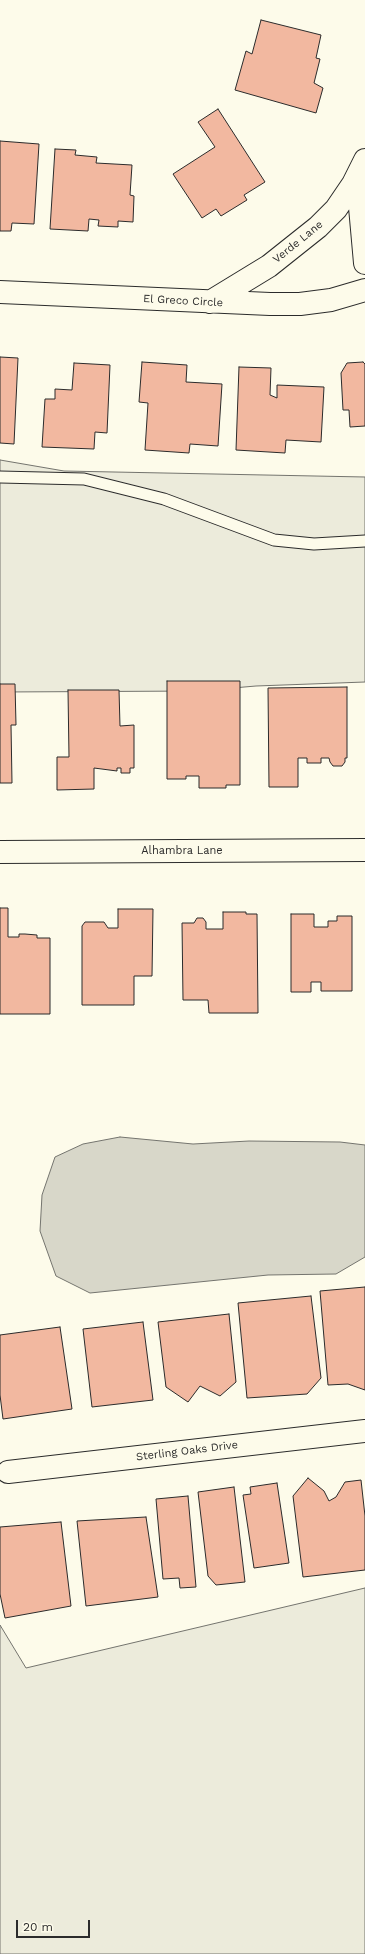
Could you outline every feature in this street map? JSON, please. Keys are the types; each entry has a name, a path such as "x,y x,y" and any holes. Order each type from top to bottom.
{"street":[{"name":"Verde Lane","path":"210,302 269,266 318,227 336,209 353,184 365,160"},
{"path":"365,185 360,206 365,263"},
{"name":"El Greco Circle","path":"0,292 210,302 300,304 331,300 365,290"},
{"name":"Alhambra Lane","path":"0,852 365,850"},
{"name":"Sterling Oaks Drive","path":"3,1473 365,1430"}],"lane":[{"path":"0,477 84,479 164,499 274,540 314,544 365,541"}],"shaded area":[{"path":"0,460 64,471 365,477 365,682 256,686 198,691 0,692"},
{"path":"120,1137 193,1144 249,1141 340,1142 365,1145 365,1257 336,1274 268,1275 90,1293 56,1276 40,1231 42,1195 55,1157 83,1144"},
{"path":"365,1588 365,1954 0,1954 0,1625 26,1668"}],"building":[{"path":"261,20 321,35 316,58 320,59 314,83 323,88 316,113 235,90 246,51 252,54"},
{"path":"218,109 265,182 244,195 247,200 221,216 216,209 202,218 173,174 215,147 198,122"},
{"path":"0,141 39,144 34,224 12,223 11,231 0,231"},
{"path":"55,149 76,150 75,155 97,157 96,163 132,165 130,195 134,196 133,222 118,221 118,227 98,226 99,220 89,219 88,231 50,229"},
{"path":"0,357 18,358 14,444 0,443"},
{"path":"142,362 187,365 186,382 222,384 218,446 190,444 189,453 145,450 148,403 139,402"},
{"path":"363,362 365,364 365,426 350,427 349,410 343,410 341,373 347,363"},
{"path":"74,363 110,365 107,433 95,432 94,449 42,447 45,399 55,399 55,389 72,390"},
{"path":"239,367 271,368 270,395 277,398 277,385 324,387 321,442 286,440 285,453 236,450"},
{"path":"167,681 240,681 240,785 226,785 226,788 199,788 199,776 186,776 186,779 167,779"},
{"path":"0,684 15,684 16,725 11,725 12,783 0,783"},
{"path":"347,687 347,758 345,758 345,762 342,766 333,766 329,758 321,758 321,763 307,763 307,758 298,758 298,787 269,787 268,688"},
{"path":"68,690 119,690 120,726 134,725 134,768 130,768 130,773 121,773 121,768 117,768 117,771 94,768 94,789 57,790 57,757 69,757"},
{"path":"0,908 8,908 8,937 19,937 19,934 25,934 37,935 37,938 50,938 50,1014 0,1014"},
{"path":"118,909 153,909 152,976 134,976 134,1005 82,1005 82,926 85,922 104,922 108,928 118,928"},
{"path":"223,912 246,912 246,914 257,914 258,1013 209,1013 208,1000 183,1000 182,923 194,923 197,918 203,918 206,922 206,929 223,929"},
{"path":"291,914 314,914 314,927 328,927 328,921 337,921 337,916 352,916 352,991 321,991 321,982 311,982 311,992 291,992"},
{"path":"365,1287 365,1390 348,1384 328,1385 320,1291"},
{"path":"311,1296 321,1378 307,1394 247,1398 238,1303"},
{"path":"229,1314 236,1382 220,1396 200,1386 188,1402 166,1387 158,1322"},
{"path":"143,1322 153,1400 92,1407 83,1329"},
{"path":"60,1327 72,1409 3,1419 0,1395 0,1335"},
{"path":"308,1478 324,1491 329,1501 336,1497 345,1482 361,1480 365,1516 365,1570 303,1577 293,1496"},
{"path":"277,1483 289,1563 254,1568 243,1495 251,1494 250,1487"},
{"path":"234,1487 245,1582 216,1585 208,1576 198,1492"},
{"path":"188,1496 196,1587 180,1588 179,1578 163,1579 156,1499"},
{"path":"146,1517 158,1597 86,1606 77,1521"},
{"path":"61,1522 71,1606 5,1618 0,1594 0,1527"}]}
